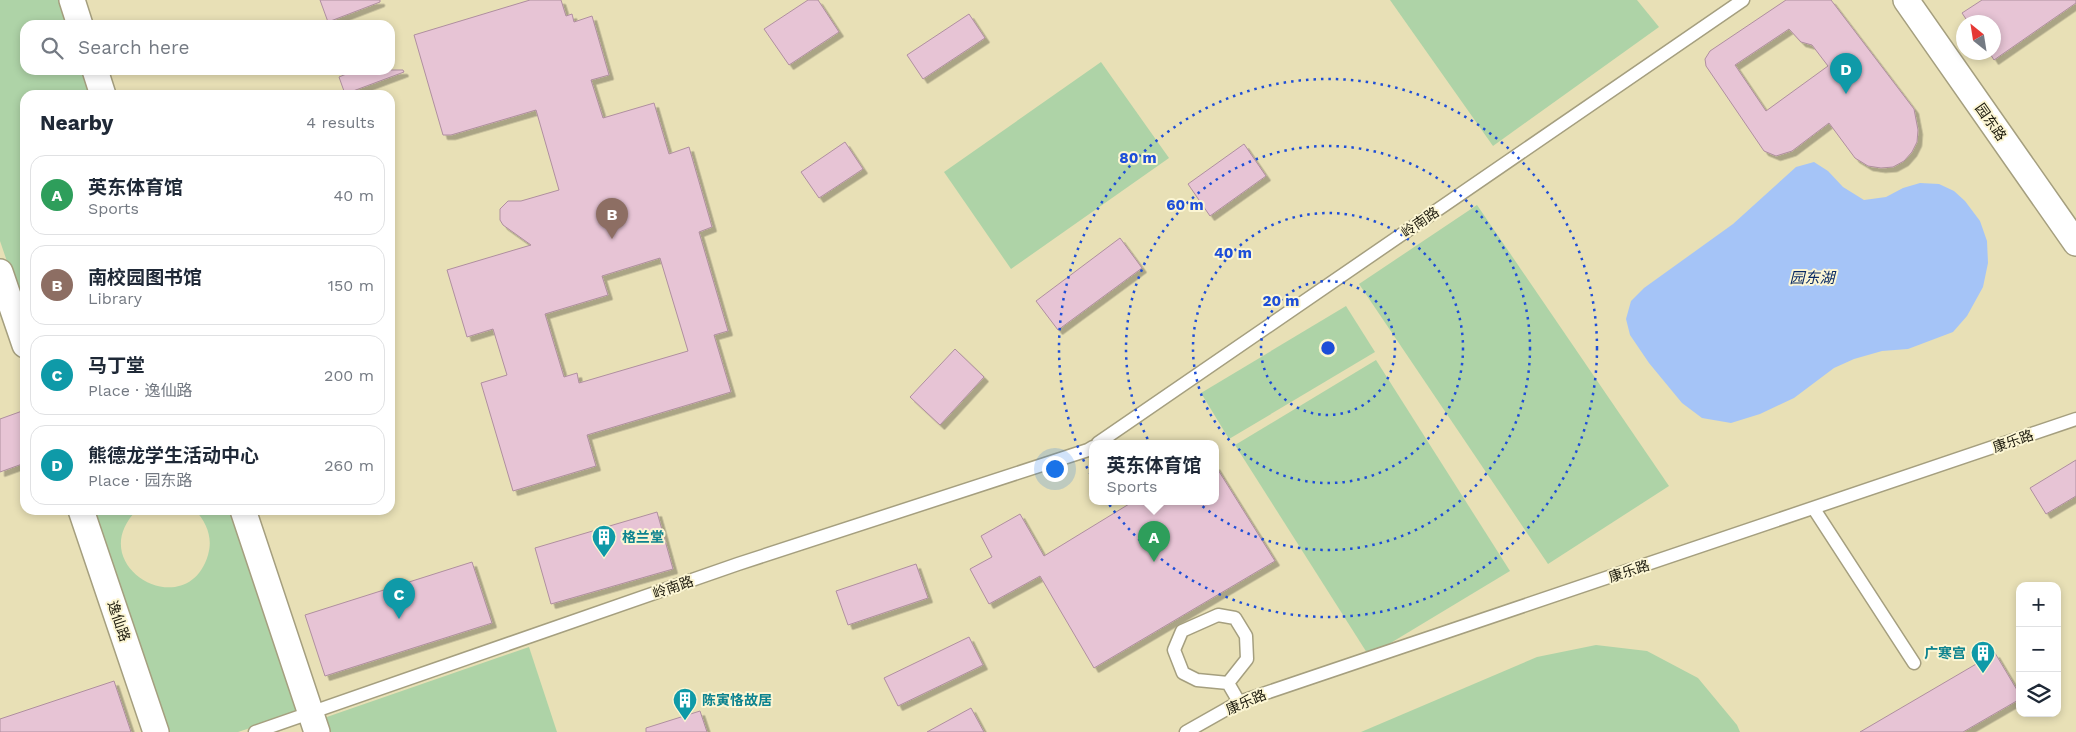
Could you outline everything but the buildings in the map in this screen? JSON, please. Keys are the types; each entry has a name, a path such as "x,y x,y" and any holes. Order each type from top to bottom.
{"street":[{"path":"72,0 78,20"},
{"name":"园东路","path":"1906,0 2076,243"},
{"path":"97,75 101,90"},
{"path":"0,272 20,330"},
{"name":"逸仙路","path":"83,515 156,732"},
{"path":"245,515 314,723"}],"lane":[{"name":"岭南路","path":"1102,440 1743,0"},
{"name":"康乐路","path":"1186,732 1239,702 2076,419"},
{"name":"岭南路","path":"255,732 314,723 738,564 1089,449"},
{"path":"1814,508 1914,663"},
{"path":"1218,615 1235,618 1246,636 1246,659 1228,683 1197,680 1183,673 1174,650 1182,631 1218,615"},
{"path":"1228,683 1239,702"}],"shaded area":[{"path":"0,0 2076,0 2076,732 0,732"}],"green space":[{"path":"0,0 61,0 68,20 20,20 20,75 87,75 92,90 20,90 20,299 0,241"},
{"path":"1390,0 1637,0 1659,27 1493,146"},
{"path":"1101,62 1169,158 1011,269 944,172"},
{"path":"1477,205 1669,486 1548,564 1359,284"},
{"path":"1346,306 1375,352 1229,439 1201,393"},
{"path":"1376,360 1510,571 1369,656 1235,445"},
{"path":"90,515 134,515 123,531 122,551 129,568 144,580 162,587 180,586 197,576 208,555 210,543 208,531 199,515 240,515 304,710 238,732 163,732"},
{"path":"1596,645 1647,651 1698,678 1737,725 1740,732 1361,732 1537,657"},
{"path":"529,647 557,732 325,732 321,719"}],"water":[{"name":"园东湖","path":"1814,162 1828,171 1843,187 1864,200 1886,197 1903,188 1920,183 1939,184 1954,191 1965,201 1980,221 1987,241 1988,263 1983,287 1967,316 1953,332 1908,349 1882,351 1854,359 1834,368 1794,398 1760,414 1731,423 1702,418 1682,403 1649,363 1630,335 1626,319 1631,301 1644,288 1733,224 1796,167"}],"place":[{"name":"熊德龙学生活动中心","path":"1846,94"},
{"name":"南校园图书馆","path":"612,239"},
{"name":"格兰堂","path":"604,558"},
{"name":"英东体育馆","path":"1154,562"},
{"name":"马丁堂","path":"399,619"},
{"name":"广寒宫","path":"1983,674"},
{"name":"陈寅恪故居","path":"685,721"}]}
